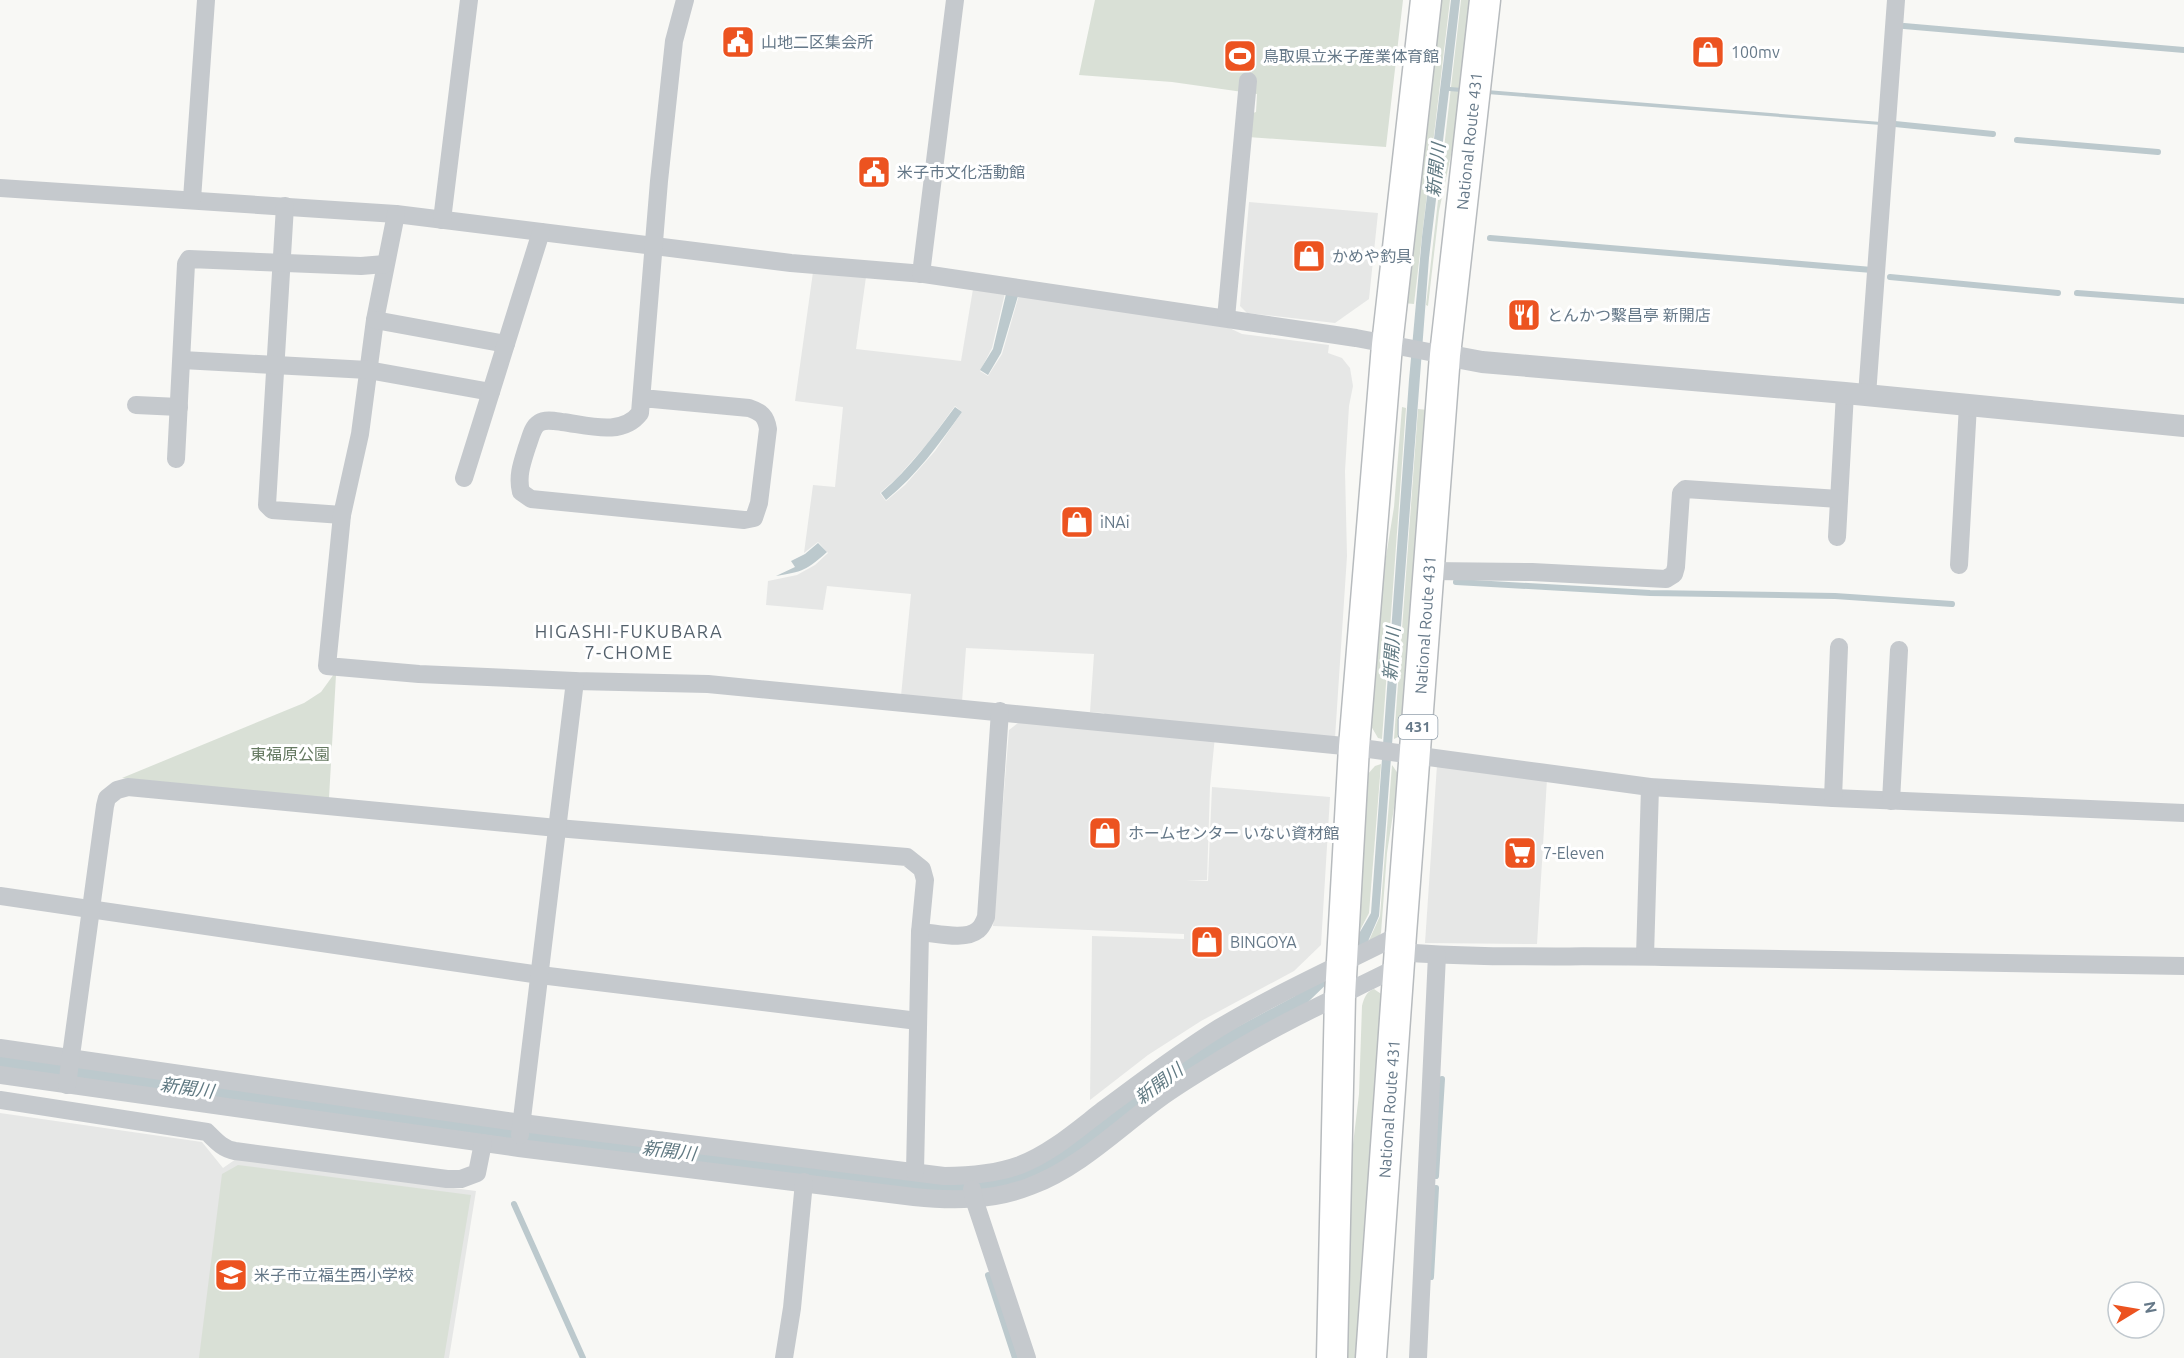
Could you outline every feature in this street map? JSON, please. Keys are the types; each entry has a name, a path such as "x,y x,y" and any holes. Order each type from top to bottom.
{"highway":[{"path":"1332,1358 1341,971 1357,748 1426,0"},
{"name":"National Route 431","path":"1371,1358 1393,950 1429,571 1439,354 1485,0"}],"street":[{"path":"192,199 206,0"},
{"path":"442,220 469,0"},
{"path":"642,398 749,408 762,414 768,429 759,503 754,518 744,520 531,499 521,492 519,477 534,427 540,422 551,420 611,428 626,426 640,413 674,41 685,0"},
{"path":"921,274 955,0"},
{"path":"1837,537 1839,499 1856,394 1896,0"},
{"path":"1226,318 1248,81"},
{"path":"0,188 396,214 791,262 921,274 1356,338 1482,362 1856,394 2184,426"},
{"path":"285,206 268,508 342,515"},
{"path":"396,214 375,320 360,434 342,515 327,666 419,674 708,684 1357,748 1650,788 2184,813"},
{"path":"464,478 541,232"},
{"path":"176,459 186,264 189,259 361,267 385,264"},
{"path":"375,320 506,344"},
{"path":"182,360 368,370 491,392"},
{"path":"136,405 179,407"},
{"path":"1959,565 1968,405"},
{"path":"1429,571 1532,572 1666,579 1674,574 1676,567 1681,493 1685,489 1839,499"},
{"path":"1833,798 1839,647"},
{"path":"1891,801 1899,650"},
{"path":"520,1135 575,681"},
{"path":"920,932 961,935 973,933 981,928 986,917 1000,711"},
{"path":"68,1071 107,798 110,793 128,788 557,828 907,857 922,869 925,880 920,932 915,1172"},
{"path":"1645,956 1650,788"},
{"path":"0,896 540,975 918,1021"},
{"path":"0,1075 68,1071 520,1135 804,1182 936,1199 972,1187 997,1172 1043,1154 1153,1088 1231,1053 1341,971 1393,950"},
{"path":"0,1048 68,1071 483,1143 520,1135 915,1172 944,1176 972,1187 1002,1194 1031,1186 1056,1174 1219,1028 1301,984 1393,950 1437,955 1645,956 2184,966"},
{"path":"1418,1358 1437,955"},
{"path":"0,1100 207,1132 228,1150 447,1179 461,1179 477,1173 483,1143"},
{"path":"784,1358 792,1308 804,1182"},
{"path":"972,1187 1027,1358"}],"shaded area":[{"name":"かめや釣具","path":"1249,202 1378,213 1369,299 1335,323 1247,313 1240,306"},
{"name":"iNAi","path":"813,272 866,277 856,349 961,361 973,289 1005,293 992,348 980,371 988,376 1002,354 1019,295 1215,321 1242,334 1329,345 1328,353 1342,358 1350,368 1353,386 1349,406 1345,471 1347,556 1335,738 1090,712 1094,654 966,648 962,702 901,696 911,594 827,586 823,610 766,605 768,581 797,575 815,565 828,553 818,542 804,553 813,485 835,487 843,407 795,401","holes":["955,406 962,412 935,451 905,485 886,501 880,493 897,478 928,443"]},
{"path":"1023,719 1215,736 1210,787 1207,880 1186,880 1208,881 1212,787 1330,797 1321,945 1294,971 1201,1021 1148,1055 1090,1100 1092,936 1184,939 1184,934 993,926 1009,730"},
{"path":"1437,765 1547,779 1537,944 1425,943"},
{"name":"米子市立福生西小学校","path":"0,1113 202,1142 223,1168 236,1159 476,1191 449,1358 0,1358"}],"green space":[{"name":"鳥取県立米子産業体育館","path":"1095,0 1403,0 1386,147 1248,137 1250,114 1256,112 1257,94 1172,82 1079,75"},
{"path":"1438,0 1450,0 1414,304 1403,303"},
{"path":"1461,0 1472,0 1458,122 1439,211 1428,306 1426,305"},
{"path":"1402,407 1406,408 1382,739 1378,738 1371,726 1380,594 1394,507"},
{"path":"1418,409 1428,410 1405,729 1400,736 1394,739"},
{"name":"東福原公園","path":"334,674 336,675 329,798 122,778 304,703 321,692"},
{"path":"1381,764 1369,913 1357,936 1367,775 1375,766"},
{"path":"1392,765 1399,775 1387,853 1381,933 1376,941 1367,945 1380,916"},
{"path":"1374,989 1384,996 1360,1358 1346,1358 1348,1186 1359,1094 1362,1006 1366,996"},
{"path":"238,1165 471,1195 444,1358 199,1358 222,1174"}],"water":[{"name":"新開川","path":"1451,0 1460,0 1450,87 1881,122 1881,125 1449,91 1429,258 1379,916 1366,946 1308,1002 1067,1160 1016,1185 949,1194 606,1152 0,1067 0,1056 987,1180 1226,1033 1295,996 1357,937 1371,913 1409,380 1422,237"},
{"path":"1006,294 1018,296 1001,353 988,375 980,370 993,349"},
{"path":"955,407 962,412 945,436 918,470 886,500 881,493 911,463"},
{"path":"818,543 827,552 814,563 804,569 776,576 795,567 791,561 805,554"}],"waterway":[{"path":"1904,26 2184,50"},
{"path":"1895,124 1993,134"},
{"path":"2017,140 2158,152"},
{"path":"1490,238 1872,270"},
{"path":"1890,277 2058,293"},
{"path":"2077,293 2184,301"},
{"path":"1456,582 1650,593 1835,596 1952,604"},
{"path":"1436,1176 1442,1079"},
{"path":"1431,1277 1436,1188"},
{"path":"514,1204 583,1358"},
{"path":"988,1275 1015,1358"}],"place":[{"name":"山地二区集会所","path":"738,42"},
{"name":"100mv","path":"1708,52"},
{"name":"鳥取県立米子産業体育館","path":"1240,56"},
{"name":"米子市文化活動館","path":"874,172"},
{"name":"かめや釣具","path":"1309,256"},
{"name":"とんかつ繫昌亭 新開店","path":"1524,315"},
{"name":"iNAi","path":"1077,522"},
{"name":"ホームセンター いない資材館","path":"1105,833"},
{"name":"7-Eleven","path":"1520,853"},
{"name":"BINGOYA","path":"1207,942"},
{"name":"米子市立福生西小学校","path":"231,1275"}],"district":[{"name":"HIGASHI-FUKUBARA 7-CHOME","path":"629,642"}]}
